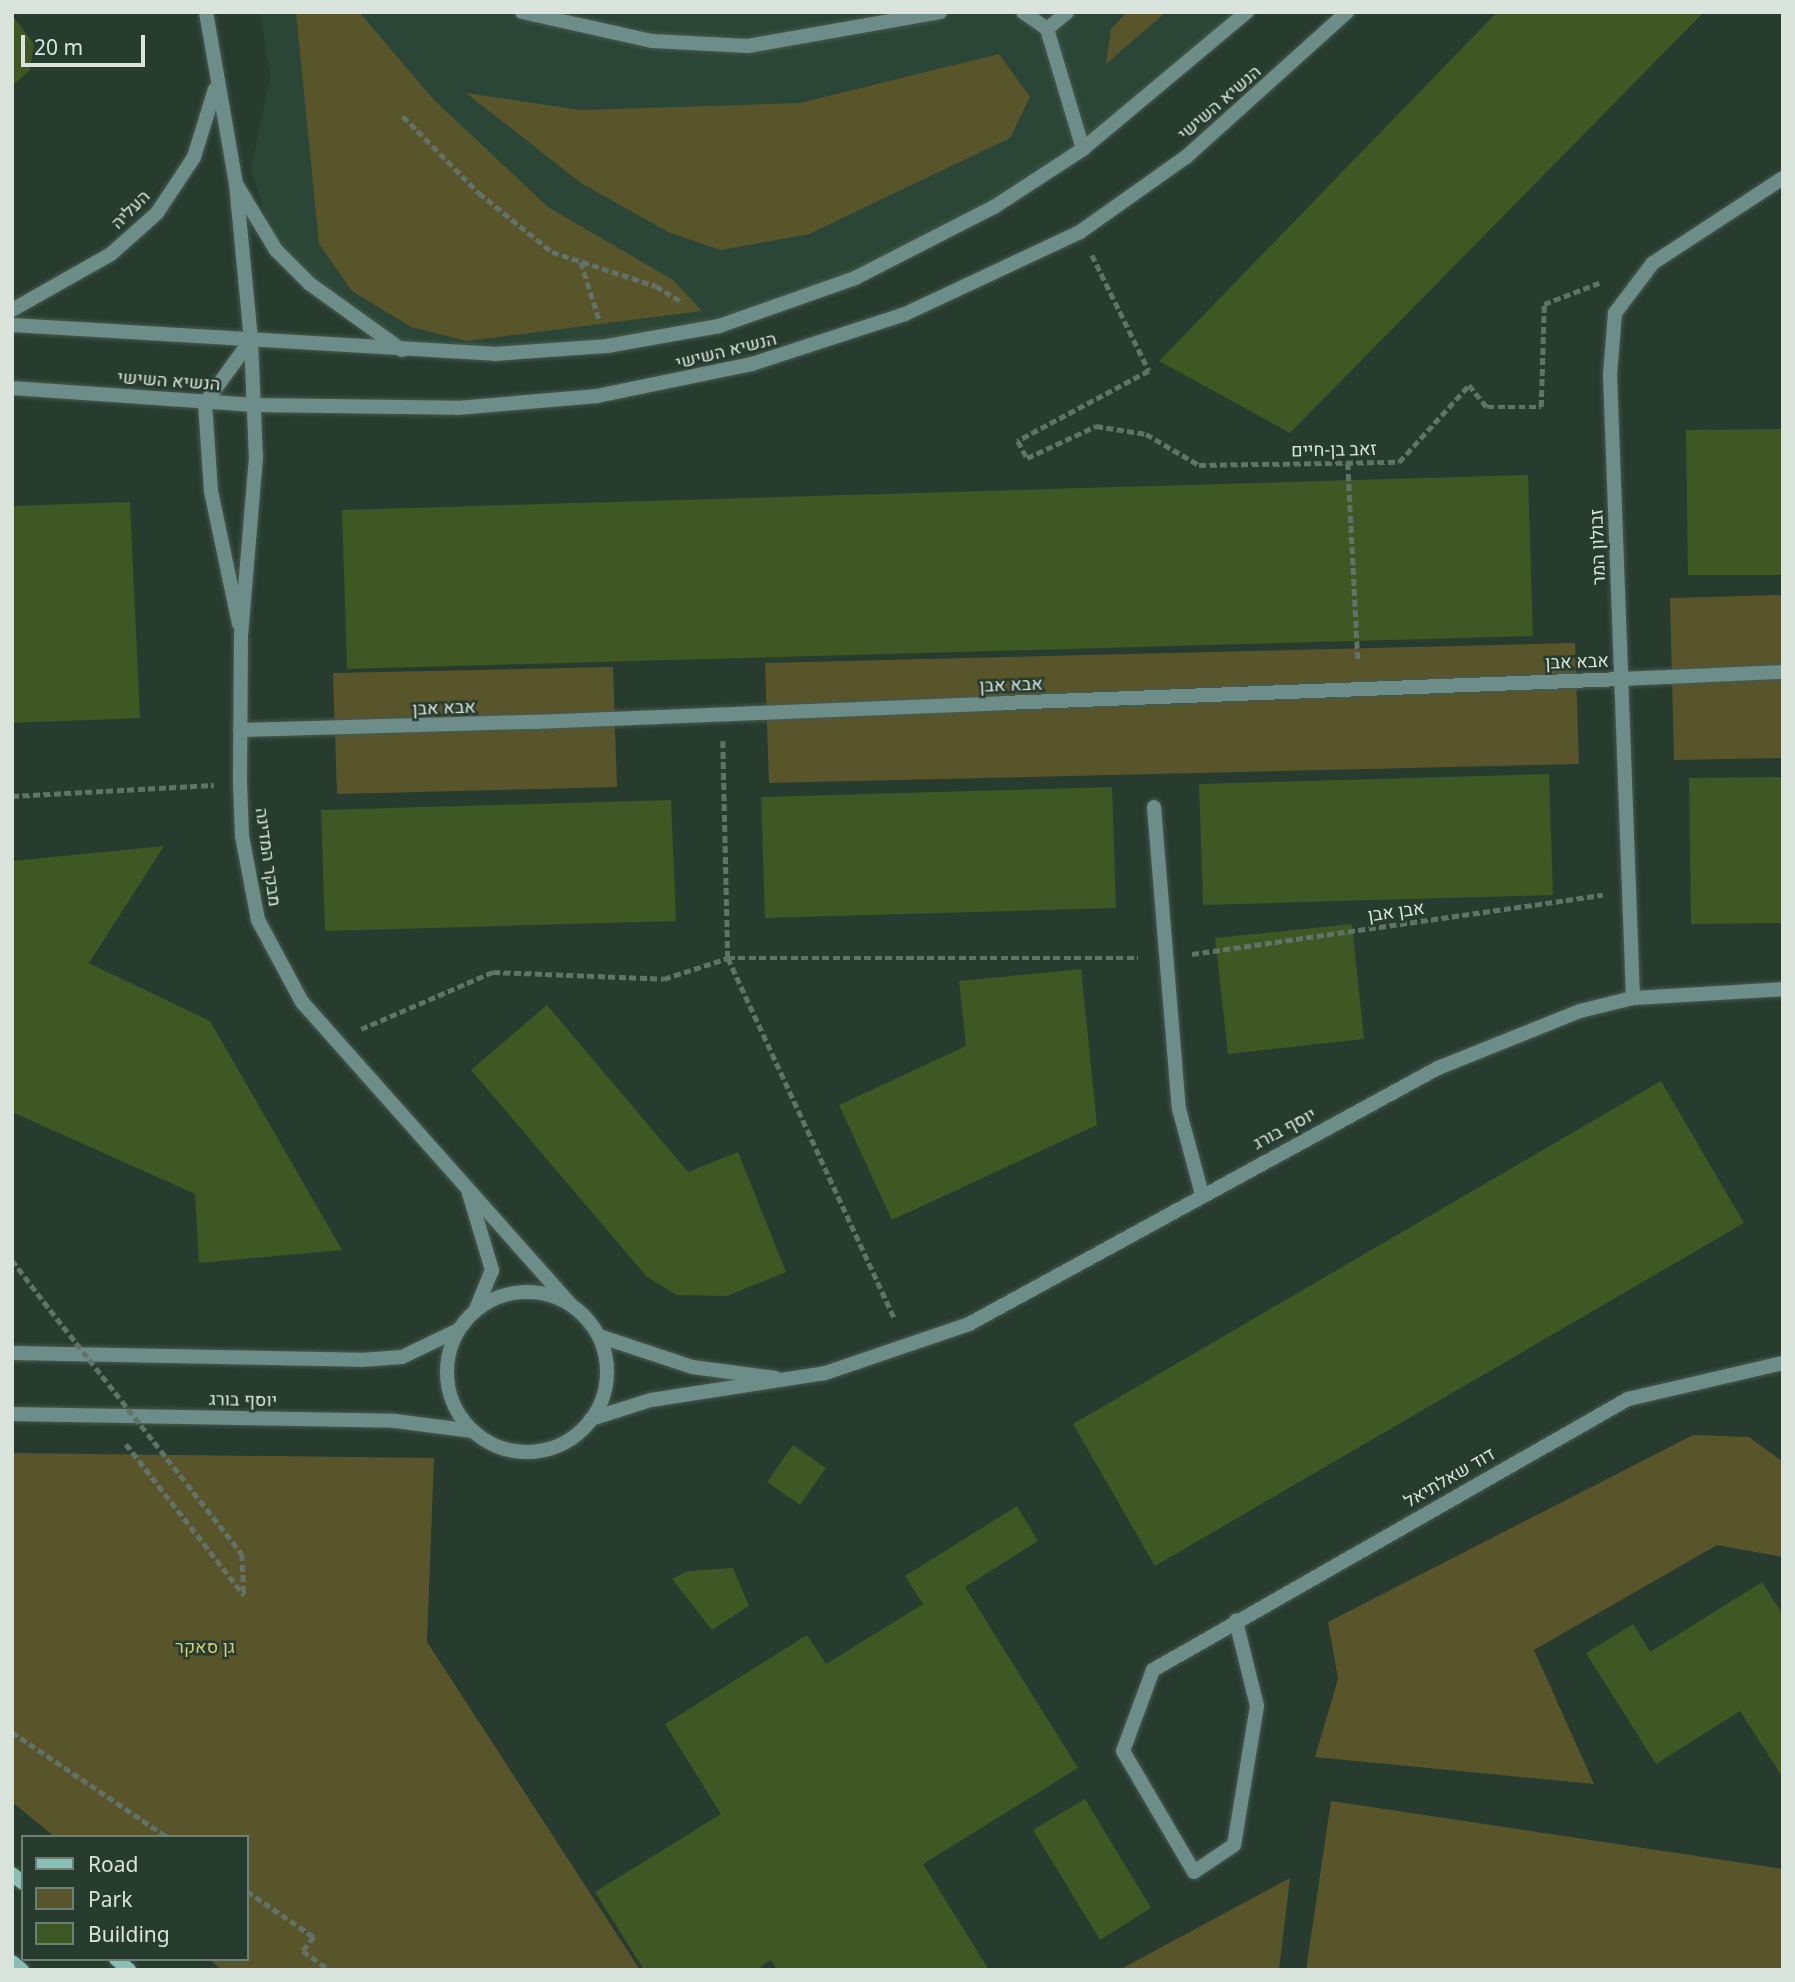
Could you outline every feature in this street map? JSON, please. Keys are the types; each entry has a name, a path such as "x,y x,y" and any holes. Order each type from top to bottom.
{"main road":[{"path":"12,1962 22,1970"}],"street":[{"name":"העליה","path":"206,12 216,84 236,184 251,340"},
{"path":"522,12 652,41 748,46 940,12"},
{"path":"1023,12 1047,29 1083,149"},
{"path":"1047,29 1067,12"},
{"name":"הנשיא השישי","path":"12,325 403,351 495,354 607,346 719,326 923,247 1083,149 1247,12"},
{"name":"הנשיא השישי","path":"12,388 254,405 457,408 661,386 803,349 905,314 1080,232 1186,157 1347,12"},
{"name":"העליה","path":"12,310 111,254 157,213 194,157 216,84"},
{"name":"זבולון המר","path":"1633,999 1610,374 1615,313 1653,263 1783,178"},
{"path":"236,184 276,250 310,284 403,351"},
{"path":"205,402 251,340"},
{"name":"מבקר המדינה","path":"251,340 254,517 241,636 240,783 242,836 258,920 302,1002 463,1179 571,1306"},
{"name":"מבקר המדינה","path":"205,402 211,491 241,636"},
{"name":"אבא אבן","path":"240,730 722,715 1783,672"},
{"path":"1154,807 1179,1109 1202,1194"},
{"name":"יוסף בורג","path":"591,1419 663,1398 825,1373 909,1348 1021,1297 1202,1194 1438,1068 1580,1011 1633,999 1783,989"},
{"name":"מבקר המדינה","path":"463,1179 490,1248 488,1288 476,1310"},
{"path":"12,1353 361,1360 402,1357 457,1331 476,1310 523,1292 571,1306 598,1336 606,1379 591,1419 572,1438 521,1452 472,1431 447,1383 457,1331"},
{"name":"יוסף בורג","path":"598,1336 735,1376 825,1373"},
{"name":"דוד שאלתיאל","path":"1236,1621 1255,1718 1234,1845 1194,1871 1123,1751 1153,1670 1236,1621 1628,1399 1783,1363"},
{"name":"יוסף בורג","path":"12,1414 395,1421 472,1431"}],"path":[{"path":"403,116 479,193 552,252 656,286 719,326"},
{"name":"זאב בן-חיים","path":"1080,232 1149,371 1018,441 1027,458 1096,426 1146,434 1199,466 1399,462 1469,385 1487,407 1541,407 1544,304 1604,282"},
{"path":"581,262 607,346"},
{"path":"1348,463 1360,689"},
{"path":"722,715 729,958 909,1348"},
{"path":"12,796 240,783"},
{"name":"אבן אבן","path":"1167,958 1629,892"},
{"path":"335,1041 493,972 664,979 729,958 1167,958"},
{"path":"12,1260 242,1554 244,1595 104,1416"},
{"path":"12,1732 164,1835"},
{"path":"248,1892 314,1937 303,1951 329,1970"}],"shaded area":[{"path":"260,12 1247,12 1131,112 923,247 752,315 607,346 403,351 276,250 251,169 270,77"}],"green space":[{"path":"296,12 359,12 434,100 548,207 673,280 702,311 467,341 411,327 352,291 319,244"},
{"path":"1127,12 1166,12 1106,64 1111,29"},
{"path":"999,54 1030,97 1010,138 809,234 721,250 668,232 581,183 466,93 581,110 800,103"},
{"path":"1783,595 1783,758 1674,760 1670,598"},
{"path":"1575,643 1579,764 769,783 765,663"},
{"path":"613,667 617,787 337,794 333,673"},
{"path":"1693,1435 1749,1437 1783,1462 1783,1557 1717,1545 1534,1650 1594,1784 1315,1757 1338,1679 1328,1622"},
{"name":"גן סאקר","path":"12,1453 434,1458 427,1642 640,1970 222,1970 211,1961 248,1961 248,1835 53,1835 12,1802"},
{"path":"1331,1801 1783,1869 1783,1970 1306,1970"},
{"path":"1290,1878 1279,1970 1119,1970"}],"building":[{"path":"1497,12 1704,12 1290,433 1159,361"},
{"path":"12,15 34,44 30,70 12,86"},
{"path":"1783,429 1783,575 1688,575 1686,430"},
{"path":"1528,475 1533,636 347,669 342,510"},
{"path":"130,502 140,718 12,723 12,506"},
{"path":"1549,774 1553,895 1203,905 1199,784"},
{"path":"1783,777 1783,923 1691,924 1689,778"},
{"path":"1112,787 1116,908 765,918 761,797"},
{"path":"671,800 676,921 325,931 321,810"},
{"path":"164,846 89,963 210,1021 342,1250 199,1263 195,1194 12,1112 12,861"},
{"path":"1352,924 1364,1039 1228,1054 1215,938"},
{"path":"1081,969 1097,1125 892,1220 839,1105 966,1046 959,981"},
{"path":"547,1005 688,1172 738,1152 786,1272 727,1296 677,1295 647,1277 471,1070"},
{"path":"1661,1081 1744,1223 1155,1566 1073,1424"},
{"path":"793,1445 826,1468 800,1505 767,1482"},
{"path":"1017,1506 1038,1541 965,1587 1078,1768 923,1864 989,1970 777,1970 771,1960 756,1970 644,1970 595,1892 721,1814 665,1724 807,1635 826,1664 923,1604 905,1576"},
{"path":"733,1568 749,1606 712,1630 672,1579 688,1571"},
{"path":"1762,1582 1783,1615 1783,1778 1740,1711 1656,1764 1586,1653 1633,1624 1650,1652"},
{"path":"1085,1799 1151,1908 1100,1940 1033,1830"}]}
